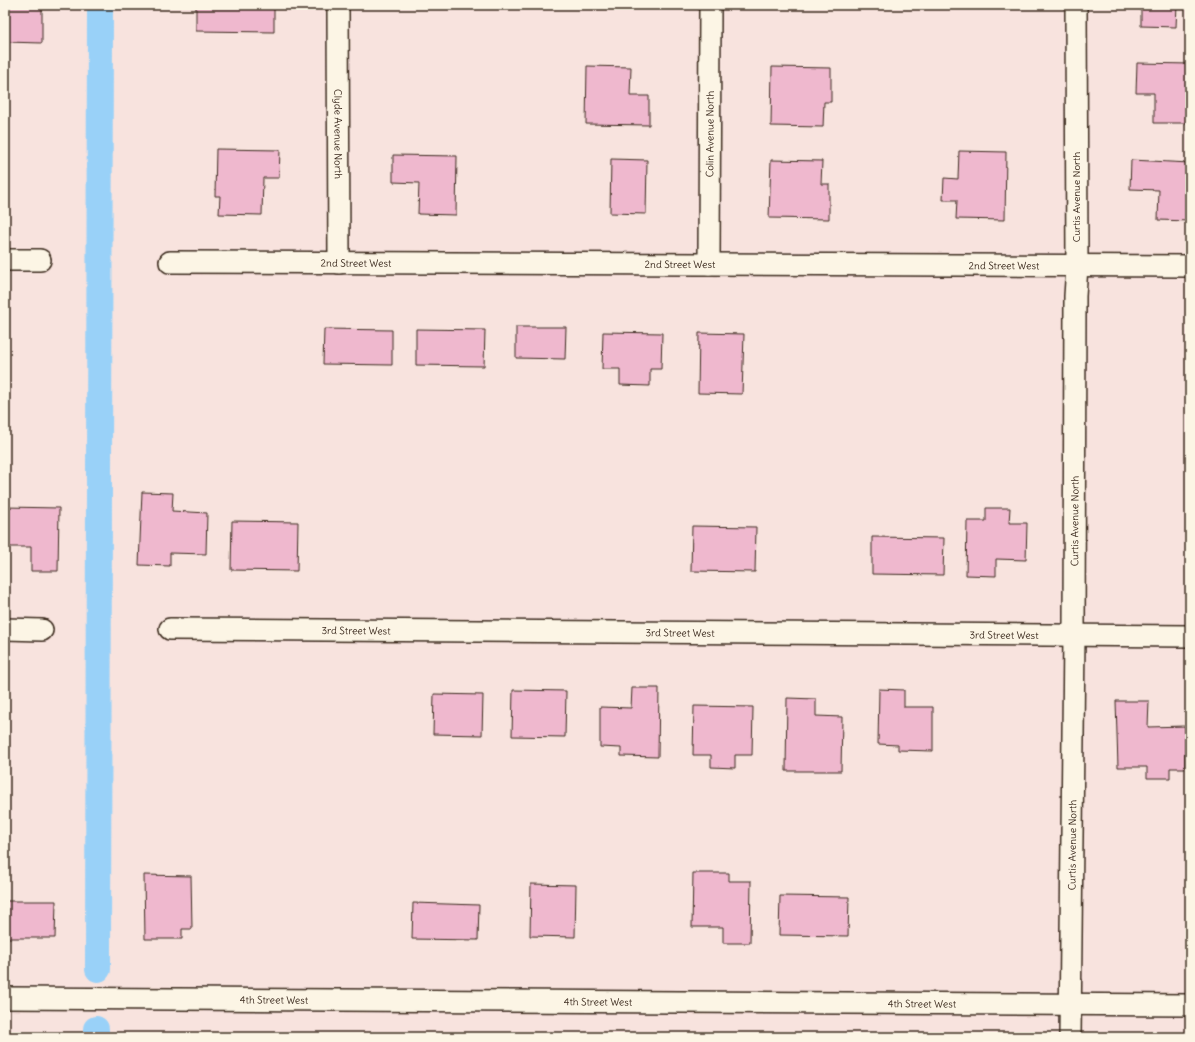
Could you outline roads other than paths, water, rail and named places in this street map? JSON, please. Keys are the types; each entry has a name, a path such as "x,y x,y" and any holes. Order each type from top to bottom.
{"street":[{"name":"Clyde Avenue North","path":"338,5 339,263"},
{"name":"Colin Avenue North","path":"709,264 710,5"},
{"name":"Curtis Avenue North","path":"1070,1037 1074,635 1075,296 1077,266 1076,5"},
{"path":"5,260 40,260"},
{"name":"2nd Street West","path":"170,262 1190,266"},
{"path":"5,629 42,630"},
{"name":"3rd Street West","path":"170,629 1190,636"},
{"name":"4th Street West","path":"5,998 1190,1005"}],"waterway":[{"path":"98,969 100,5"},
{"path":"96,1029 96,1037"}]}
